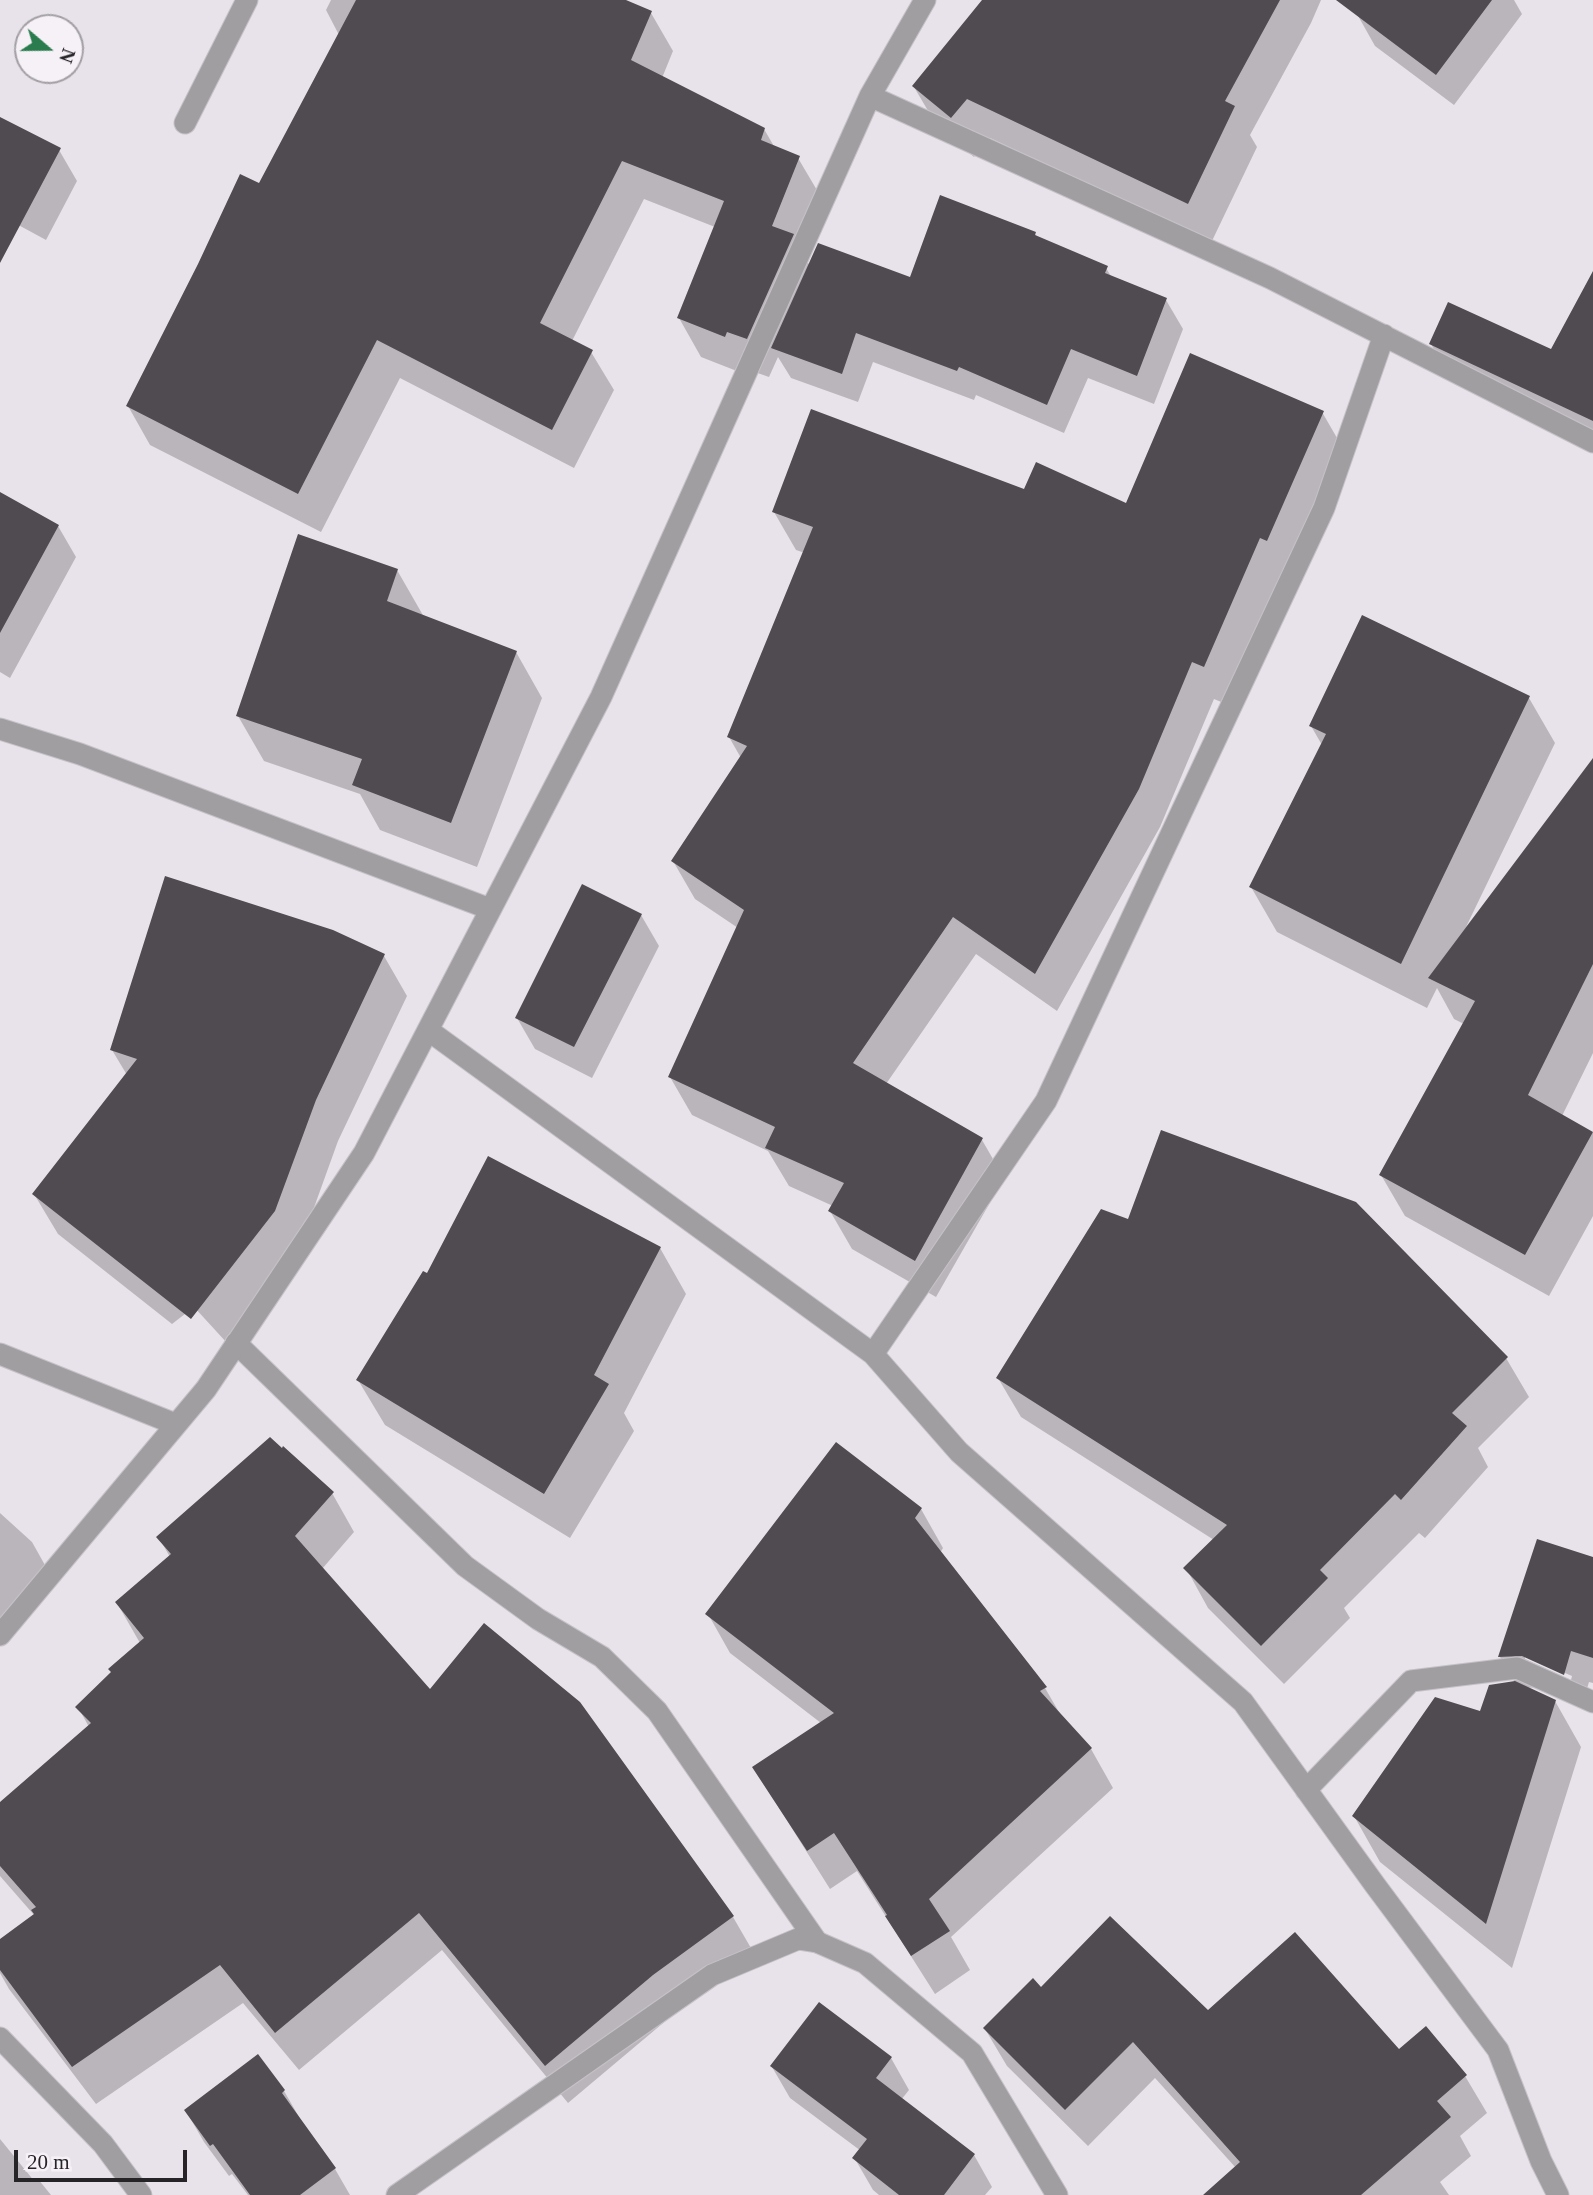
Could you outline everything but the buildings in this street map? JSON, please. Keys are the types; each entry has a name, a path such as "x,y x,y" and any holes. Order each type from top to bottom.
{"street":[{"path":"185,123 247,0"},
{"path":"0,1635 206,1389 364,1153 601,696 870,96 925,0"},
{"path":"870,96 1270,278 1593,442"},
{"path":"873,1354 1046,1101 1324,508 1384,335"},
{"path":"0,729 79,754 490,909"},
{"path":"428,1030 873,1354 959,1452 1243,1702 1498,2050 1541,2161 1558,2195"},
{"path":"236,1343 464,1566 538,1619 601,1657 657,1710 817,1942"},
{"path":"0,1354 175,1424"},
{"path":"1306,1790 1411,1681 1517,1668 1593,1702"},
{"path":"397,2195 712,1975 798,1940 817,1942 865,1963 972,2053 1057,2195"},
{"path":"0,2038 103,2144 141,2195"}]}
